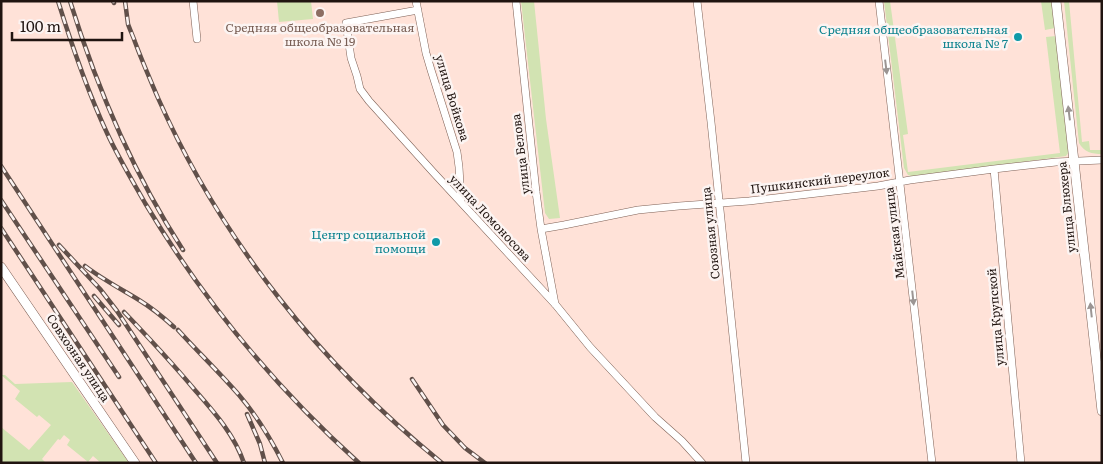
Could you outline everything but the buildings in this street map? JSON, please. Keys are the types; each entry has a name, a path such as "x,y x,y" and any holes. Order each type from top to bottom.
{"street":[{"path":"193,1 197,39"},
{"name":"улица Войкова","path":"416,1 431,70 457,152 461,202"},
{"name":"улица Белова","path":"516,1 529,128 542,228 555,304"},
{"name":"Союзная улица","path":"696,1 712,122 746,463"},
{"name":"Майская улица","path":"879,1 932,463"},
{"name":"улица Блюхера","path":"1056,1 1102,411"},
{"name":"улица Ломоносова","path":"418,10 346,23 351,58 360,89 404,140 555,304 590,347 649,411 682,441 702,463"},
{"name":"Пушкинский переулок","path":"542,228 638,210 878,186 1056,162 1102,160"},
{"name":"улица Крупской","path":"994,169 1021,463"},
{"name":"Совхозная улица","path":"1,267 135,463"}],"green space":[{"path":"277,1 311,1 313,19 279,22"},
{"path":"521,1 534,1 546,119 560,218 549,219 545,213"},
{"path":"884,1 890,1 908,134 903,135 908,172 1060,153 1046,37 1056,36 1069,152 1066,156 914,177 908,175 904,168"},
{"path":"1041,1 1052,1 1055,28 1045,30"},
{"path":"1064,1 1069,1 1082,142 1089,141 1090,150 1102,150 1102,154 1089,152 1083,149 1079,143"},
{"path":"1,375 5,375 15,384 72,382 129,463 101,463 93,456 88,462 67,445 70,440 64,435 60,440 58,439 42,459 46,463 1,463 1,427 29,450 51,425 39,415 37,417 15,399 20,391"}],"railway":[{"path":"58,1 80,68 107,133 130,177 167,239 216,308 270,373 328,434 359,463"},
{"path":"70,1 104,98 132,160 183,250"},
{"path":"125,1 128,24 158,98 183,150 212,201 244,250 278,297 355,385 442,463"},
{"path":"1,166 196,463"},
{"path":"1,200 119,377"},
{"path":"1,228 156,463"},
{"path":"59,245 100,289 117,311 217,463"},
{"path":"85,266 148,306 174,327"},
{"path":"94,296 119,325"},
{"path":"124,312 169,360 216,415 235,442 244,463"},
{"path":"178,330 245,403 263,428 283,463"},
{"path":"412,379 443,425 465,448 485,463"},
{"path":"247,414 260,444 265,463"}],"place":[{"name":"Средняя общеобразовательная школа № 19","path":"320,13"},
{"name":"Средняя общеобразовательная школа № 7","path":"1018,37"},
{"name":"Центр социальной помощи","path":"436,242"}]}
